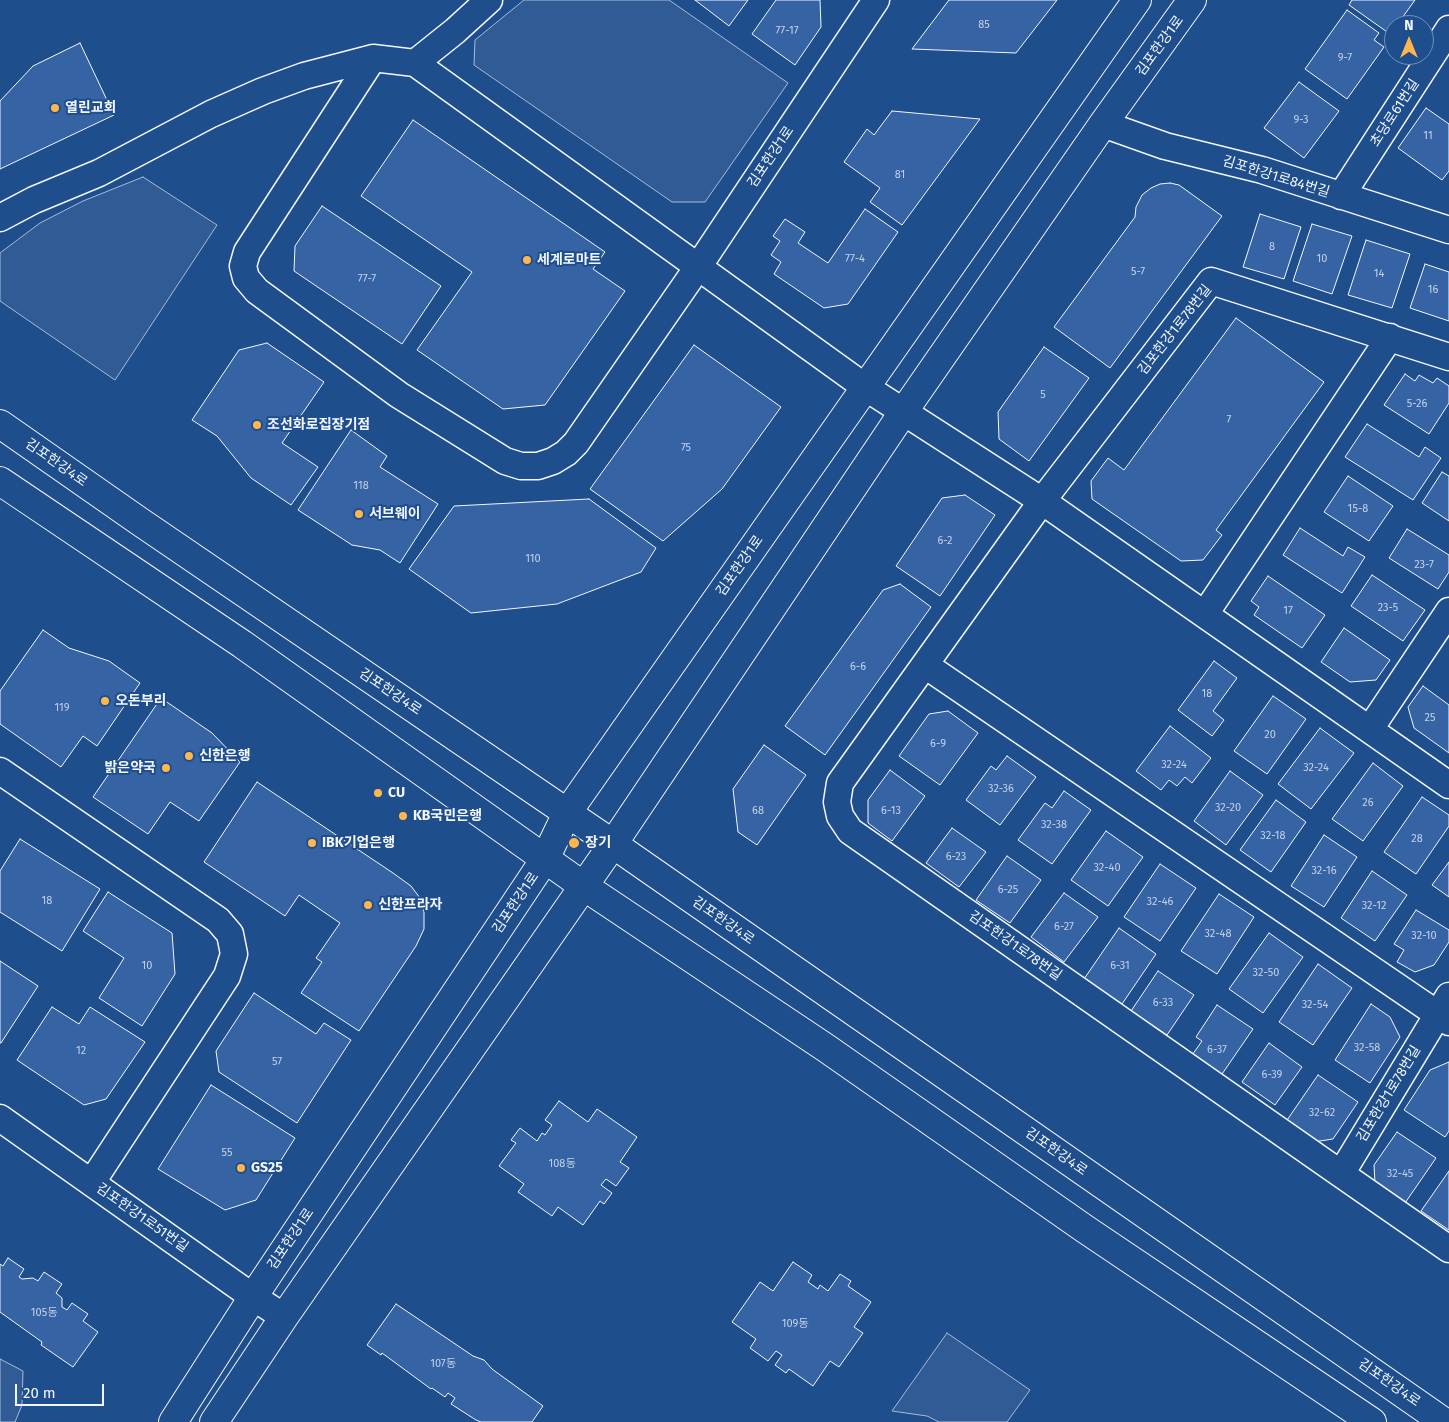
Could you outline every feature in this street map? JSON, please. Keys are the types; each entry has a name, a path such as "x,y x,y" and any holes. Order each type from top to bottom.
{"street":[{"path":"415,63 455,31 489,0"},
{"name":"김포한강1로","path":"173,1422 253,1297 545,859 567,813 1137,0"},
{"name":"김포한강1로","path":"214,1422 284,1317 612,844 904,412 1103,124 1192,0"},
{"name":"김포한강1로","path":"373,58 246,252 243,266 246,278 257,291 399,395 505,461 521,466 538,466 553,461 566,453 576,443 698,267 865,4"},
{"name":"초당로61번길","path":"1341,196 1449,29"},
{"path":"0,218 34,200 99,173 211,114 263,90 304,76 373,58 415,63 865,387 1042,501 1449,785"},
{"name":"김포한강1로84번길","path":"1103,124 1165,146 1262,170 1449,230"},
{"name":"김포한강1로78번길","path":"1449,357 1212,281 1042,501 840,783 836,802 840,816 850,830 1449,1249"},
{"path":"1205,614 1390,337"},
{"name":"김포한강4로","path":"0,424 612,844 1444,1422"},
{"path":"0,481 242,644 582,886 826,1048 1085,1230 1372,1422"},
{"path":"1370,730 1449,611"},
{"name":"김포한강1로78번길","path":"926,665 1445,1011 1341,1174"},
{"path":"0,771 218,920 230,934 234,954 227,976 92,1182"},
{"name":"김포한강1로51번길","path":"0,1118 284,1317"}],"shaded area":[{"path":"524,0 669,0 788,83 705,202 672,202 474,65 475,40"},
{"path":"143,177 217,225 115,380 0,301 0,253 40,223 83,201"},
{"path":"947,1333 1030,1390 1007,1422 939,1422 927,1416 892,1411"},
{"path":"0,1359 23,1371 22,1405 15,1422 0,1422"}],"building":[{"path":"695,0 748,0 729,26"},
{"path":"776,0 820,0 821,27 795,65 752,34"},
{"path":"949,0 1057,0 1016,53 912,49"},
{"path":"1352,0 1415,0 1404,15 1384,15 1384,30 1349,5"},
{"path":"1347,10 1379,33 1374,40 1384,47 1347,99 1305,69"},
{"name":"열린교회","path":"80,43 114,115 0,169 0,101 33,66"},
{"path":"1299,82 1339,111 1304,158 1264,128"},
{"path":"1426,108 1449,124 1449,171 1442,180 1398,148"},
{"path":"892,111 980,119 902,225 870,202 880,188 844,162 867,129 874,135"},
{"name":"세계로마트","path":"413,120 605,252 593,269 625,291 545,405 503,409 417,350 472,272 361,196"},
{"path":"1170,183 1179,185 1222,216 1110,368 1054,327 1135,217 1136,207 1142,195 1160,184"},
{"path":"322,206 441,286 402,344 294,271 295,246"},
{"path":"865,209 898,232 848,304 824,308 774,274 781,262 771,255 780,241 773,236 785,219 805,232 798,243 828,263"},
{"path":"1260,214 1301,227 1284,279 1243,267"},
{"path":"1312,224 1352,236 1332,294 1293,281"},
{"path":"1366,240 1410,254 1392,308 1348,295"},
{"path":"1425,264 1449,272 1449,321 1410,308"},
{"path":"1236,318 1324,382 1216,530 1222,535 1203,560 1181,561 1092,499 1091,481 1108,458 1124,470"},
{"path":"267,343 324,382 282,443 318,467 291,505 251,478 217,436 192,420 239,350"},
{"path":"694,345 781,407 722,489 663,541 590,489"},
{"path":"1044,347 1089,378 1029,461 999,439 998,412"},
{"path":"1405,374 1415,381 1419,375 1433,383 1437,378 1449,386 1449,403 1429,434 1384,405"},
{"path":"1367,424 1419,457 1425,447 1441,458 1413,500 1345,457"},
{"path":"351,430 387,456 380,467 438,504 400,563 380,550 352,545 298,510"},
{"path":"1442,472 1449,476 1449,521 1422,503"},
{"path":"1348,476 1393,506 1369,541 1324,512"},
{"path":"965,495 995,515 940,596 896,566 942,498"},
{"path":"589,499 656,548 641,572 557,604 471,613 409,569 454,506"},
{"path":"1300,528 1343,556 1348,547 1365,557 1342,593 1283,555"},
{"path":"1407,529 1449,555 1449,572 1438,589 1389,558"},
{"path":"1372,575 1425,610 1403,641 1351,606"},
{"path":"1268,576 1325,615 1302,648 1254,615 1259,607 1251,601"},
{"path":"900,584 931,607 825,755 785,726 883,590"},
{"path":"1344,628 1390,660 1376,680 1350,682 1321,662"},
{"path":"43,630 69,648 109,661 140,683 97,746 83,736 61,767 0,724 0,691"},
{"path":"1214,661 1237,678 1213,711 1224,720 1212,736 1178,710"},
{"path":"1423,686 1449,705 1449,753 1414,728 1408,707"},
{"path":"1273,696 1306,719 1267,774 1234,751"},
{"path":"161,698 212,733 240,762 199,821 170,802 148,834 93,797"},
{"path":"948,711 978,733 940,785 899,756 929,714"},
{"path":"1170,726 1211,758 1192,783 1185,777 1177,786 1169,780 1161,790 1136,771"},
{"path":"1320,728 1354,753 1311,809 1278,784"},
{"path":"764,745 806,775 757,845 738,832 733,789"},
{"path":"1007,756 1036,777 1000,825 966,800 991,766 996,770"},
{"path":"1373,763 1403,786 1363,841 1332,819"},
{"path":"890,770 925,796 892,841 868,823 868,800"},
{"path":"1230,771 1263,795 1226,845 1194,821"},
{"name":"신한프라자","path":"257,782 393,873 411,886 420,898 424,912 424,929 416,946 359,1031 301,993 322,962 316,958 340,923 299,895 285,916 204,862"},
{"path":"1064,791 1091,810 1052,864 1018,840 1045,803 1052,808"},
{"path":"1422,797 1449,815 1449,826 1416,874 1384,852"},
{"path":"1276,800 1306,822 1271,872 1240,850"},
{"path":"952,828 986,852 959,887 926,863"},
{"path":"1106,831 1143,857 1108,906 1071,880"},
{"path":"1324,835 1357,857 1324,907 1291,886"},
{"path":"20,839 100,889 62,951 0,912 0,871"},
{"path":"1007,856 1041,880 1010,923 976,900"},
{"path":"1449,862 1449,897 1432,885"},
{"path":"1160,864 1196,888 1160,941 1124,917"},
{"path":"1372,871 1407,895 1375,941 1341,918"},
{"path":"108,892 172,933 175,974 142,1026 99,998 124,958 83,931"},
{"path":"1064,893 1098,917 1064,962 1031,937"},
{"path":"1219,894 1254,917 1217,974 1181,951"},
{"path":"1416,910 1449,930 1449,942 1434,965 1415,972 1397,962 1404,950 1394,944"},
{"path":"1119,928 1156,954 1122,1004 1084,979"},
{"path":"1269,933 1303,957 1263,1013 1229,989"},
{"path":"0,961 38,986 1,1043 0,1043"},
{"path":"1318,964 1352,988 1313,1045 1279,1022"},
{"path":"1158,971 1194,995 1167,1035 1131,1011"},
{"path":"254,993 316,1034 324,1023 351,1040 297,1123 219,1072 216,1051"},
{"path":"1371,1004 1390,1017 1400,1037 1370,1083 1335,1060"},
{"path":"1217,1005 1253,1029 1220,1077 1190,1058 1202,1041 1196,1037"},
{"path":"52,1007 79,1024 90,1007 145,1042 106,1099 84,1105 17,1060"},
{"path":"1269,1043 1302,1067 1275,1105 1242,1082"},
{"path":"1449,1062 1449,1131 1445,1137 1404,1110 1430,1070"},
{"path":"1318,1075 1358,1102 1333,1139 1313,1142 1285,1123"},
{"path":"211,1085 295,1138 256,1200 225,1210 158,1169"},
{"path":"559,1101 588,1122 597,1109 637,1137 620,1162 629,1168 616,1186 606,1179 601,1185 612,1193 604,1204 600,1201 583,1225 558,1207 552,1216 518,1192 524,1184 499,1166 516,1143 511,1140 520,1128 537,1141 542,1133 545,1135 552,1125 545,1120"},
{"path":"1397,1132 1436,1158 1405,1203 1375,1183 1374,1165"},
{"path":"1449,1171 1449,1230 1421,1211"},
{"path":"8,1258 24,1269 19,1277 22,1279 33,1278 38,1281 44,1272 62,1284 56,1293 62,1298 62,1307 67,1310 72,1303 88,1314 83,1321 98,1332 73,1367 41,1345 42,1342 0,1312 0,1264 3,1266"},
{"path":"793,1262 812,1275 808,1282 818,1289 820,1285 828,1291 840,1274 851,1281 848,1286 871,1302 854,1327 863,1333 839,1367 830,1361 813,1386 789,1369 786,1373 775,1365 782,1355 776,1351 768,1361 750,1348 756,1339 732,1322 760,1282 773,1291"},
{"path":"396,1304 473,1356 484,1360 492,1369 543,1406 532,1422 481,1422 476,1420 451,1404 455,1398 448,1393 445,1397 431,1389 382,1353 381,1355 367,1345"}],"place":[{"name":"열린교회","path":"55,108"},
{"name":"세계로마트","path":"527,260"},
{"name":"조선화로집장기점","path":"257,425"},
{"name":"서브웨이","path":"359,514"},
{"name":"오돈부리","path":"105,701"},
{"name":"신한은행","path":"189,756"},
{"name":"밝은약국","path":"166,768"},
{"name":"CU","path":"378,793"},
{"name":"KB국민은행","path":"403,816"},
{"name":"IBK기업은행","path":"312,843"},
{"name":"장기","path":"574,843"},
{"name":"신한프라자","path":"368,905"},
{"name":"GS25","path":"241,1168"}]}
